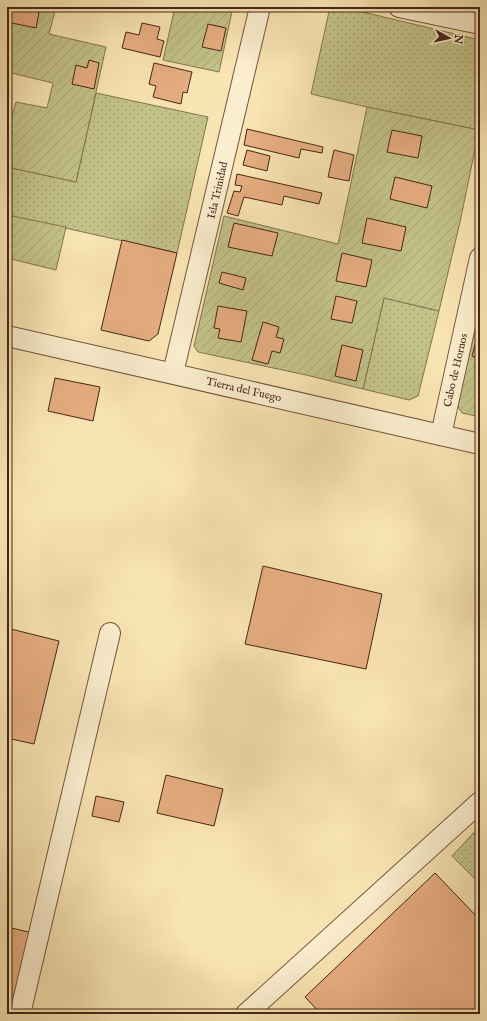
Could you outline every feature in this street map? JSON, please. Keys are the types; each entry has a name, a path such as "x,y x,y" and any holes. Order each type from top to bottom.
{"street":[{"name":"Isla Trinidad","path":"173,373 260,7"},
{"path":"400,7 480,24"},
{"name":"Cabo de Hornos","path":"440,435 480,258"},
{"name":"Tierra del Fuego","path":"7,336 480,444"},
{"path":"20,1014 110,633"},
{"path":"246,1014 480,802"}],"green space":[{"path":"7,7 56,7 49,34 106,47 76,182 7,167 7,120 11,120 16,102 47,108 53,83 7,72"},
{"path":"175,7 233,7 219,72 163,60"},
{"path":"330,7 342,7 480,40 479,130 311,94"},
{"path":"96,93 208,117 177,253 7,215 7,167 76,182"},
{"path":"367,107 479,130 460,222 439,311 384,298 363,389 198,352 194,346 224,216 338,244"},
{"path":"7,215 66,227 56,270 7,258"},
{"path":"384,298 439,311 418,396 409,400 363,389"},
{"path":"480,304 480,417 462,413 457,405"},
{"path":"480,826 480,884 452,856"}],"building":[{"path":"7,7 40,8 36,28 7,22"},
{"path":"142,23 160,27 157,39 164,41 160,57 122,48 126,32 139,35"},
{"path":"208,24 226,28 221,51 202,47"},
{"path":"89,60 99,63 94,89 72,84 76,65 87,68"},
{"path":"154,63 192,72 187,93 183,92 181,104 153,97 156,86 149,84"},
{"path":"247,129 323,147 322,153 301,149 299,158 244,145"},
{"path":"7,130 12,131 7,158"},
{"path":"392,130 422,136 418,158 387,152"},
{"path":"247,150 270,156 267,171 243,165"},
{"path":"334,150 354,155 349,181 328,177"},
{"path":"237,174 322,193 319,204 284,196 282,205 244,197 238,216 227,213 234,191 240,192 242,186 235,185"},
{"path":"395,177 432,186 427,208 390,199"},
{"path":"367,218 406,227 401,251 362,243"},
{"path":"234,223 278,233 272,256 228,247"},
{"path":"122,240 177,253 158,334 149,341 101,330"},
{"path":"342,253 372,260 366,287 336,281"},
{"path":"222,272 246,278 243,290 219,283"},
{"path":"336,296 357,301 352,323 331,319"},
{"path":"218,306 247,311 241,342 218,338 220,329 214,328"},
{"path":"263,322 279,327 276,337 284,339 280,353 272,351 268,364 252,360"},
{"path":"478,334 480,334 480,358 472,356"},
{"path":"342,345 363,350 356,381 335,376"},
{"path":"55,378 100,387 93,421 48,411"},
{"path":"263,566 382,594 366,669 245,644"},
{"path":"7,628 59,641 34,744 7,738"},
{"path":"166,775 223,789 214,826 157,813"},
{"path":"96,796 124,802 119,822 92,816"},
{"path":"435,873 480,920 480,1014 321,1014 305,997"},
{"path":"7,927 33,933 14,1014 7,1014"}]}
